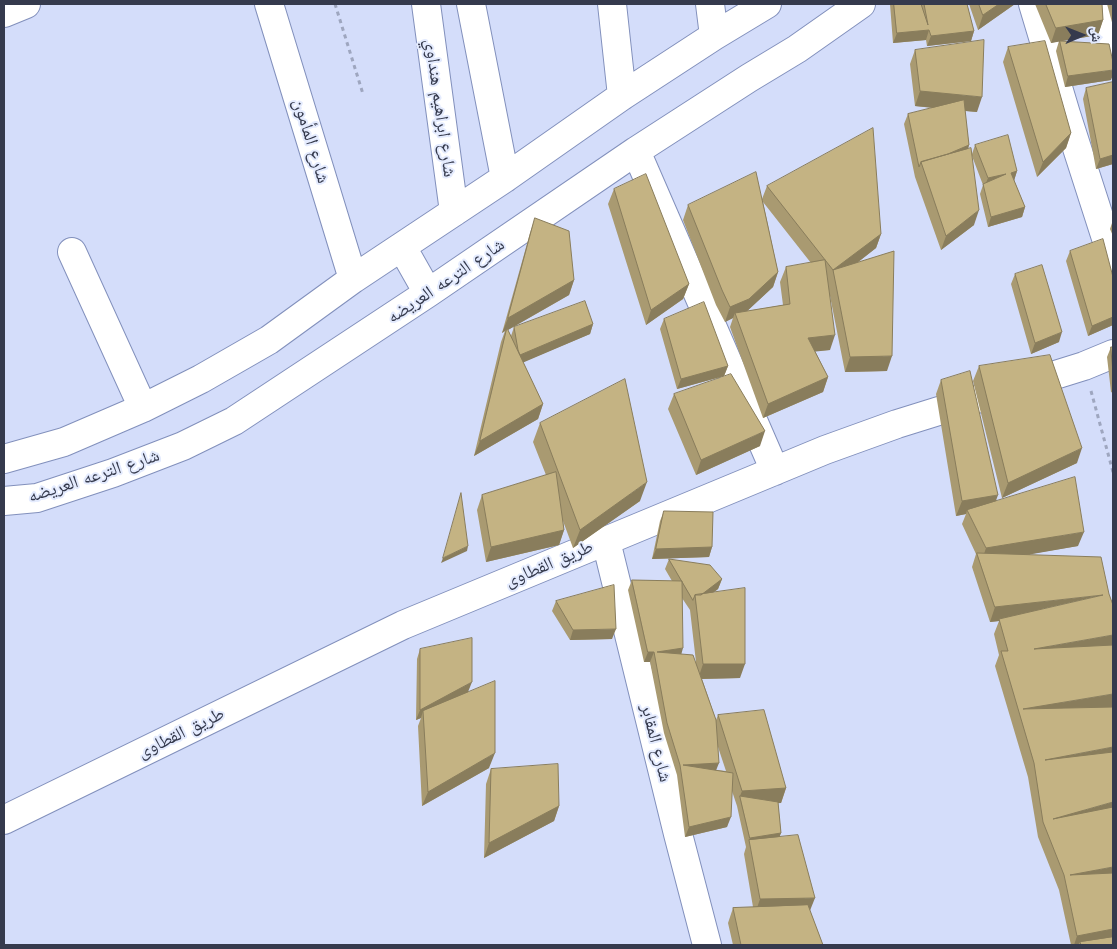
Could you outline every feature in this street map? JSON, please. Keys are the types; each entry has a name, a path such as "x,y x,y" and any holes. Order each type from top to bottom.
{"street":[{"path":"4,13 26,4"},
{"name":"شارع المأمون","path":"269,4 353,279"},
{"name":"شارع ابراهيم هنداوي","path":"426,4 454,212"},
{"path":"471,4 504,178"},
{"path":"612,4 622,96"},
{"path":"710,4 714,36"},
{"path":"4,459 64,442 143,408 201,379 269,340 353,279 622,96 767,4"},
{"name":"شارع الترعه العريضه","path":"4,501 37,498 112,473 182,446 234,421 428,293 636,151 797,49 861,4"},
{"path":"1032,4 1113,260"},
{"path":"1100,4 1113,48"},
{"path":"636,151 775,471"},
{"path":"402,247 428,293"},
{"path":"72,252 143,408"},
{"name":"طريق القطاوى","path":"4,820 403,625 856,438 1084,366 1113,354"},
{"name":"شارع المقابر","path":"606,541 707,945"}],"path":[{"path":"335,4 364,94"},
{"path":"1084,366 1113,472"}],"building":[{"path":"894,4 921,4 928,25 924,4 967,4 974,31 931,36 929,30 897,33"},
{"path":"979,4 999,4 983,15"},
{"path":"1046,4 1102,4 1103,20 1056,28"},
{"path":"984,40 982,97 920,91 915,50"},
{"path":"1045,41 1071,133 1043,162 1008,47"},
{"path":"1060,41 1109,44 1113,70 1068,76"},
{"path":"1113,82 1113,155 1100,159 1086,88"},
{"path":"964,100 969,145 921,162 919,167 908,114"},
{"path":"873,128 881,234 833,270 767,186"},
{"path":"1008,135 1017,171 1011,173 1025,207 991,217 983,184 1006,174 988,178 975,145"},
{"path":"971,148 979,210 946,236 921,162"},
{"path":"756,172 778,272 749,299 730,307 688,205"},
{"path":"646,174 689,284 651,310 614,189"},
{"path":"535,218 569,231 574,280 508,318"},
{"path":"1103,239 1113,277 1113,317 1092,326 1070,251"},
{"path":"894,251 892,356 850,357 833,270"},
{"path":"825,260 835,335 808,338 828,377 768,404 735,313 790,304 786,267"},
{"path":"1042,265 1062,332 1035,343 1015,274"},
{"path":"585,301 593,324 520,355 514,327"},
{"path":"704,302 728,366 681,379 664,319"},
{"path":"507,328 543,404 480,441"},
{"path":"1111,347 1113,347 1113,372"},
{"path":"1050,355 1082,448 1008,483 979,366"},
{"path":"970,371 998,495 962,501 941,380"},
{"path":"731,374 765,431 701,460 674,394"},
{"path":"625,379 647,482 580,530 540,423"},
{"path":"556,472 564,530 491,547 482,495"},
{"path":"1075,477 1084,532 986,548 967,510"},
{"path":"461,493 468,546 443,558"},
{"path":"664,511 713,512 712,547 656,549"},
{"path":"977,553 1101,557 1113,605 1113,635 1034,649 1113,645 1113,694 1023,709 1113,707 1113,747 1045,760 1113,752 1113,802 1053,819 1113,807 1113,867 1070,875 1113,873 1113,929 1077,936 1064,875 1043,822 1034,763 1001,651 1008,651 999,619 1103,595 995,607"},
{"path":"669,559 710,565 722,579 701,595 695,595 693,600"},
{"path":"632,580 682,581 683,648 657,652 693,655 716,720 719,763 683,765 733,773 731,817 689,827 680,765 667,723 654,652 648,652"},
{"path":"614,585 616,629 573,630 556,601"},
{"path":"745,588 745,664 703,664 695,595"},
{"path":"472,638 472,682 420,710 420,649"},
{"path":"495,681 495,753 428,792 423,711"},
{"path":"764,710 786,788 742,791 718,715"},
{"path":"558,764 559,806 489,843 491,769"},
{"path":"740,796 778,802 781,833 750,838"},
{"path":"798,835 815,898 760,899 749,840"},
{"path":"808,905 823,945 741,945 733,908"},
{"path":"1113,937 1113,945 1081,945 1080,942"}]}
